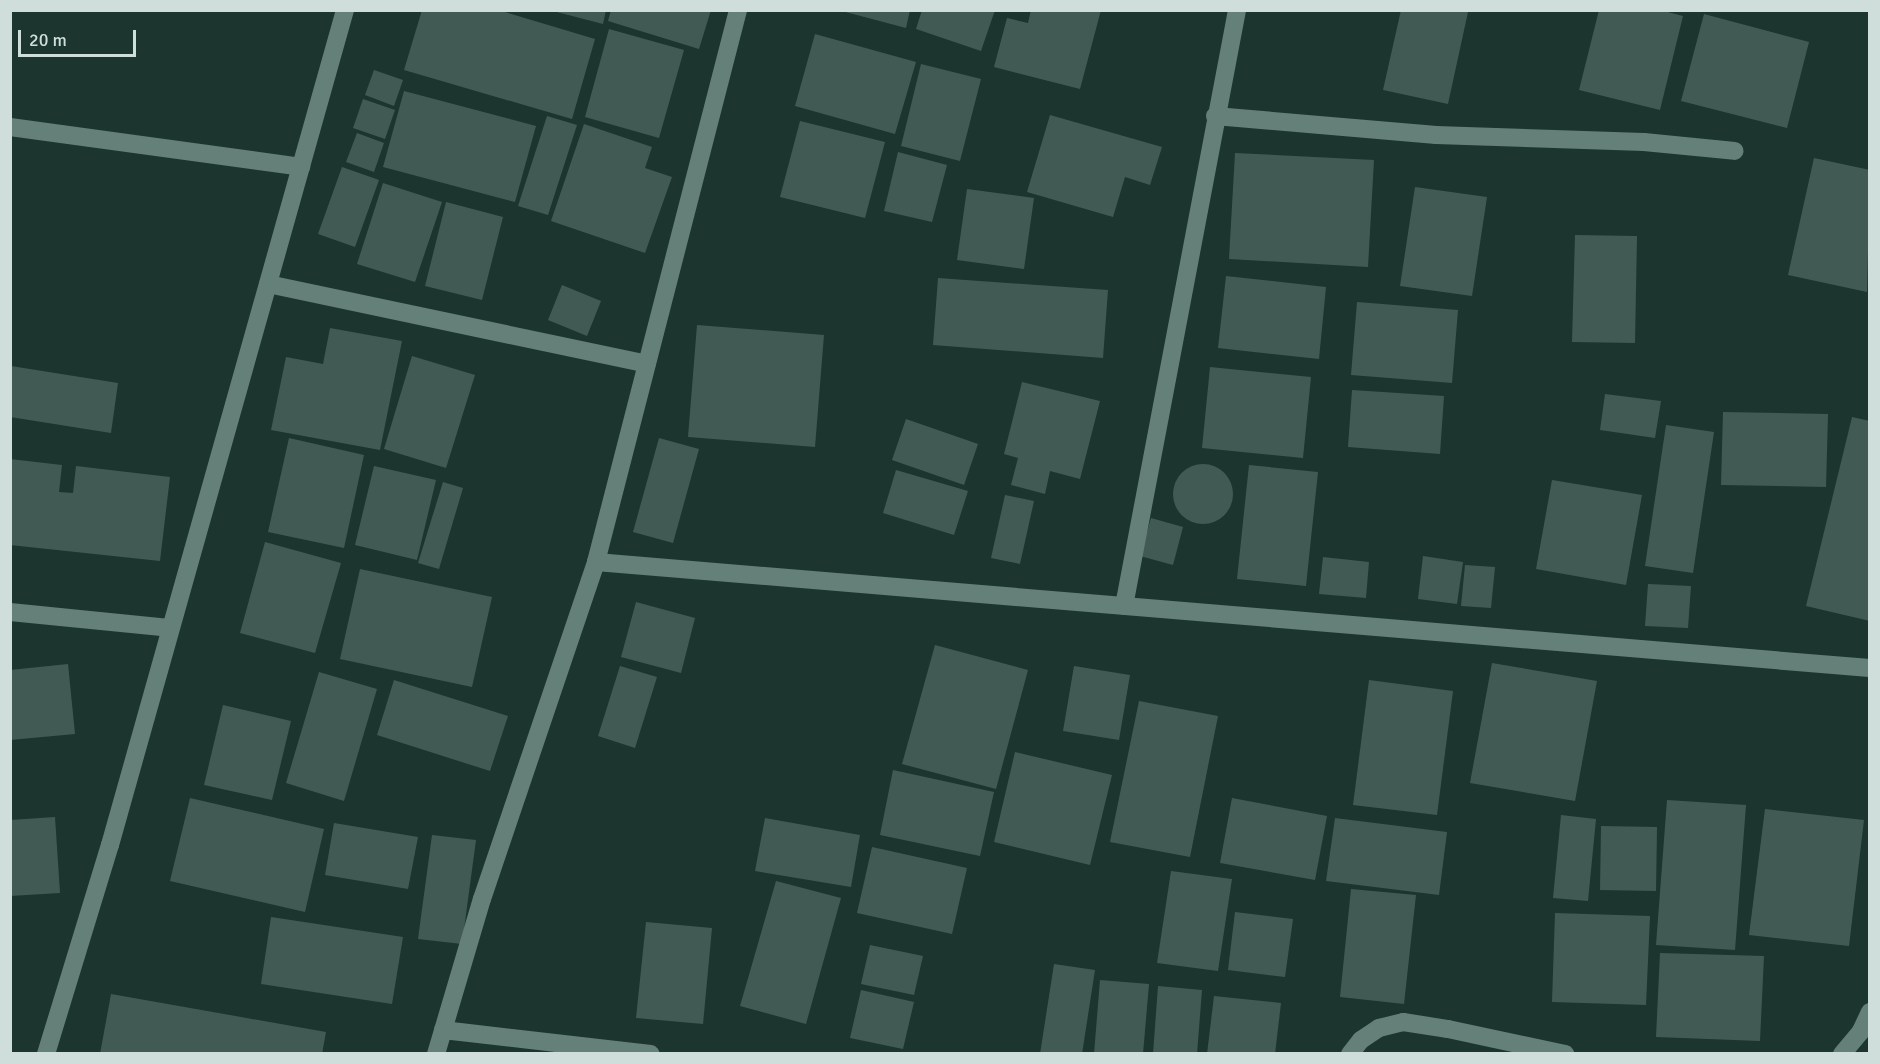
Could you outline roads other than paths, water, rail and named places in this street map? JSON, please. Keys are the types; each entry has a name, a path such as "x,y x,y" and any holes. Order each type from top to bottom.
{"street":[{"path":"46,1053 110,845 169,628 345,10"},
{"path":"436,1053 482,899 596,562 738,10"},
{"path":"1124,606 1215,116 1237,10"},
{"path":"1215,116 1436,135 1644,142 1735,151"},
{"path":"10,127 301,167"},
{"path":"268,284 647,364"},
{"path":"596,562 1869,668"},
{"path":"10,612 169,628"},
{"path":"1842,1053 1861,1031 1869,1012"},
{"path":"1350,1053 1361,1040 1379,1028 1403,1022 1565,1053"},
{"path":"443,1030 651,1053"}]}
